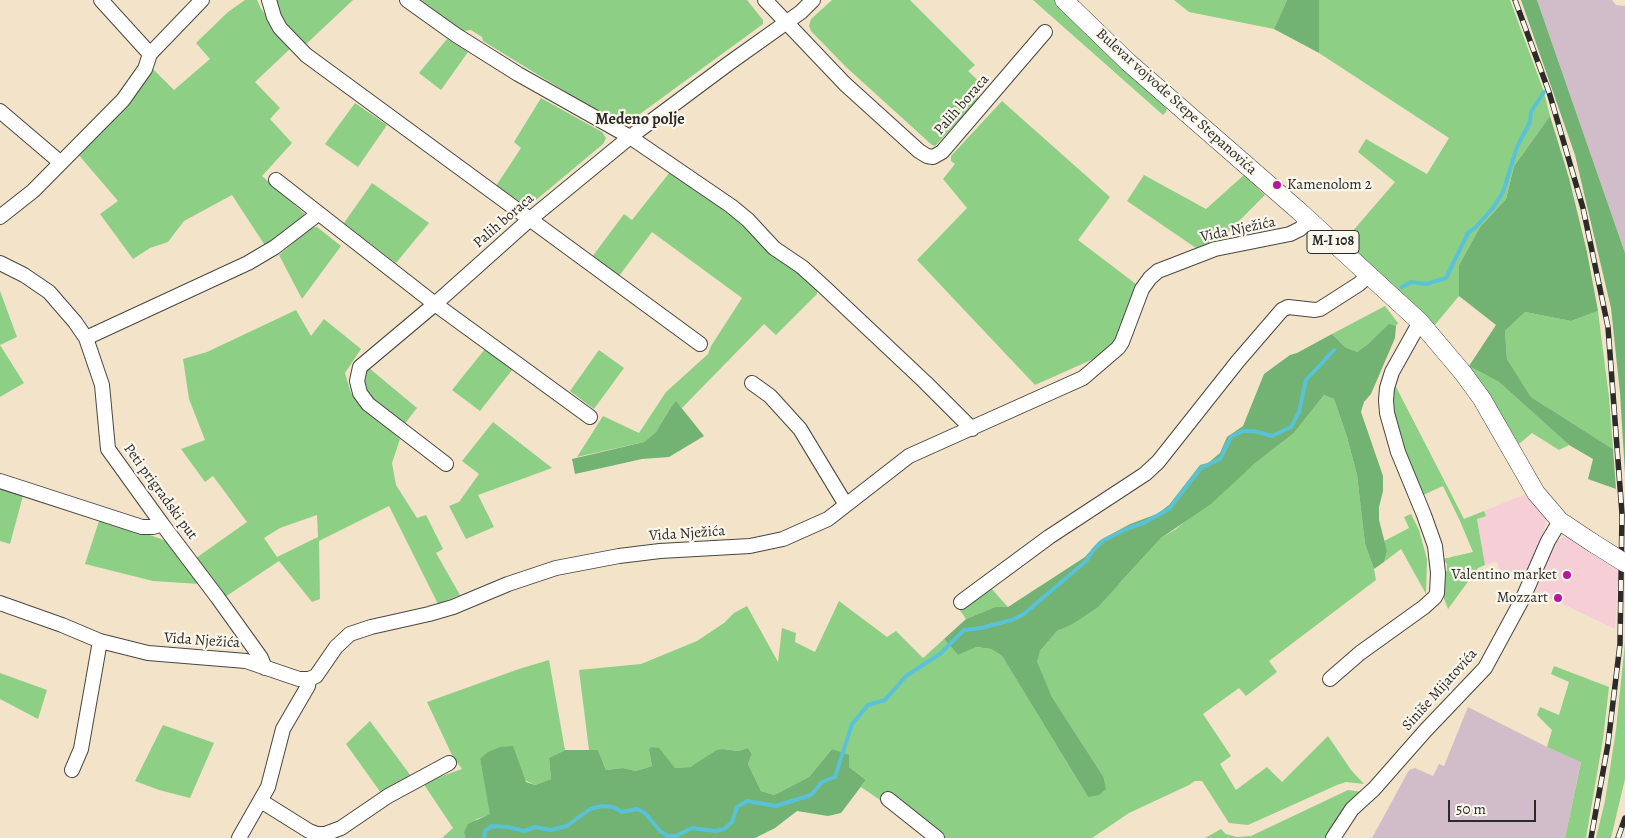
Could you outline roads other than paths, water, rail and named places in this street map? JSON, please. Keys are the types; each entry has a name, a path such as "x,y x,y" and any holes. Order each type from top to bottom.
{"main road":[{"name":"Bulevar vojvode Stepe Stepanovića","path":"1064,0 1128,62 1309,220 1420,322 1463,373 1482,399 1536,493 1560,521"},
{"name":"M-I 108","path":"1560,521 1625,563"}],"street":[{"path":"101,0 150,54"},
{"path":"0,217 34,190 123,100 144,69 150,54 202,0"},
{"path":"269,0 274,17 280,28 306,55 700,344"},
{"path":"407,0 456,35 518,74 630,137 731,206 748,220 774,248 802,267 823,286 972,429"},
{"name":"Palih boraca","path":"765,0 845,84 919,151 933,157 942,152 1046,32"},
{"name":"Palih boraca","path":"446,464 368,404 360,393 357,381 360,367 435,304 529,220 630,137 801,12 813,0"},
{"path":"0,111 61,163"},
{"path":"276,180 435,304 590,417"},
{"path":"86,338 248,264 275,247 318,214"},
{"name":"Vida Nježića","path":"0,602 100,641 148,653 246,661 299,679 309,679 319,672 342,640 350,634 453,607 540,573 571,564 660,551 732,547 775,542 828,519 909,456 1083,378 1109,357 1122,342 1142,289 1150,278 1158,272 1215,249 1290,234 1300,229 1309,220"},
{"name":"Peti prigradski put","path":"0,264 24,274 49,292 86,338 102,385 108,449 218,598 261,658 265,668"},
{"path":"961,602 1049,537 1145,474 1158,462 1243,355 1282,310 1288,307 1320,309 1359,284 1369,275"},
{"path":"1330,679 1360,653 1424,607 1437,593 1438,573 1435,546 1398,452 1387,413 1386,400 1387,388 1392,372 1420,322"},
{"path":"752,383 770,396 800,429 846,505"},
{"path":"0,482 142,527 153,527 162,524"},
{"name":"Siniše Mijatovića","path":"1333,838 1352,809 1374,789 1425,731 1485,668 1523,598 1548,541 1560,521"},
{"path":"72,770 81,749 100,641"},
{"path":"239,838 261,801 272,774 283,729 308,686 309,679"},
{"path":"261,801 309,831 317,834 326,834 341,828 388,796 449,763"},
{"path":"888,799 937,838"}],"waterway":[{"path":"1402,287 1411,282 1426,284 1446,278 1468,233 1493,208 1503,192 1517,147 1530,122 1531,112 1544,92"},
{"path":"484,838 485,831 492,826 524,831 535,827 551,830 567,826 590,809 602,806 613,807 622,812 637,809 645,813 660,831 668,836 676,836 692,828 715,831 724,829 732,822 737,807 747,801 776,806 811,795 822,782 835,777 852,724 868,705 885,700 906,676 940,654 964,630 981,628 1012,620 1024,614 1086,561 1095,548 1104,540 1144,523 1169,509 1201,468 1220,459 1231,437 1242,431 1254,431 1272,436 1291,427 1299,412 1306,380 1334,350"}],"railway":[{"path":"1515,0 1549,92 1583,208 1608,327 1622,514 1620,644 1608,744 1591,838"},
{"path":"1618,838 1625,818"}],"place":[{"name":"Kamenolom 2","path":"1277,185"},
{"name":"Valentino market","path":"1567,575"},
{"name":"Mozzart","path":"1558,598"}],"district":[{"name":"Medeno polje","path":"640,120"}]}
